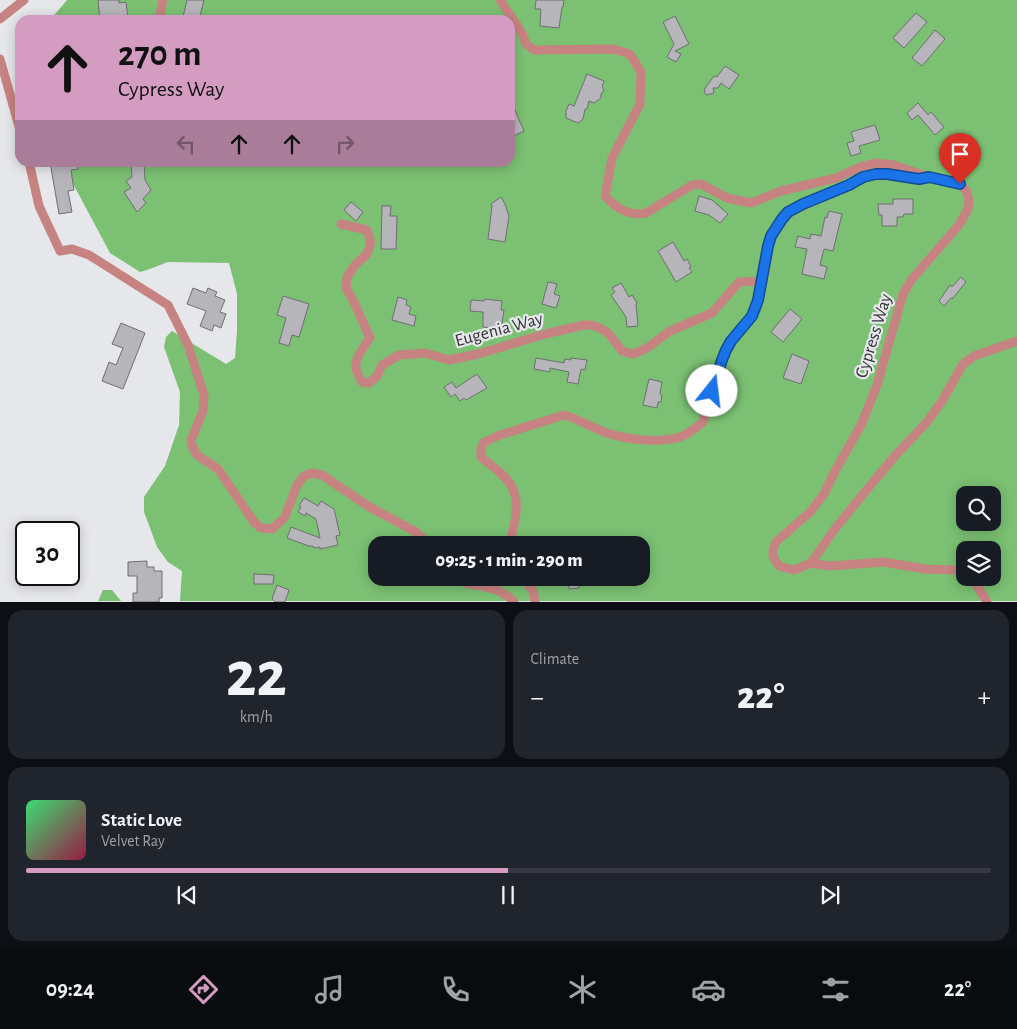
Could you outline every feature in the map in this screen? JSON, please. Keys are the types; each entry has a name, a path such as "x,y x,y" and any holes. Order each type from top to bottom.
{"street":[{"path":"0,19 24,0"},
{"path":"160,15 163,0"},
{"name":"Cypress Way","path":"500,0 510,15"},
{"name":"Cypress Way","path":"515,22 526,44 534,50 613,49 630,54 641,72 640,104 612,158 605,196 622,211 638,214 646,213 692,184 701,184 727,198 751,204 781,191 836,178 860,167 876,163 960,184 966,190 969,200 968,209 959,226 912,279 903,294 877,384 861,425 824,494 810,512 776,542 772,550 773,557 779,566 794,570 803,568 811,563"},
{"path":"0,59 15,112"},
{"path":"30,167 40,206 60,251 72,248 89,255 168,305 188,345 204,395 203,411 191,440 192,446 197,455 218,469 254,522 261,528 272,529 285,517 297,485 304,476 312,473 322,476 368,506 420,536"},
{"path":"511,536 517,516 516,502 511,486 481,456 484,442 500,435 564,415 573,417 607,433 631,438 658,440 682,436 703,422 722,360 731,341 752,316 758,300 771,236 788,212 863,177 887,174 919,179 929,177"},
{"name":"Eugenia Way","path":"341,224 367,230 371,243 367,254 355,265 347,277 346,288 370,338 357,358 355,368 362,382 369,383 377,376 382,365 399,355 425,353 449,360 584,325 600,328 609,334 622,351 632,354 647,348 670,331 712,313 739,282 762,281"},
{"path":"956,570 925,569 883,562 830,566 811,563 852,508 894,457 927,422 942,401 962,364 974,356 1017,341"},
{"path":"483,586 504,593 514,602"},
{"path":"529,586 533,591 535,602"},
{"path":"977,586 987,602"}],"green space":[{"path":"67,0 1017,0 1017,601 180,601 182,571 168,562 157,547 144,512 144,497 165,466 179,425 180,392 164,347 166,337 172,331 226,364 235,358 237,294 229,263 168,262 140,272 110,253 64,167 515,167 515,15 54,15"},
{"path":"103,590 112,590 121,601 98,601"}],"building":[{"path":"98,0 126,2 127,15 100,15"},
{"path":"187,0 204,0 200,15 183,15"},
{"path":"536,0 564,0 559,28 540,26 541,9 535,9"},
{"path":"916,13 927,22 904,48 893,38"},
{"path":"675,16 689,44 675,51 681,54 676,62 667,57 674,44 663,22"},
{"path":"935,30 945,39 922,66 912,58"},
{"path":"725,66 739,75 729,89 721,83 718,88 713,88 714,93 706,95 704,90 714,76 717,77"},
{"path":"587,74 604,81 602,87 604,90 601,98 594,103 589,101 583,119 578,123 566,118 566,111 569,104 574,106"},
{"path":"918,103 928,115 931,112 944,127 935,135 918,115 912,120 907,113"},
{"path":"515,110 524,131 515,136"},
{"path":"875,125 880,140 859,146 861,153 851,156 847,143 854,141 851,132"},
{"path":"962,135 974,142 968,152 956,145"},
{"path":"51,167 78,167 78,169 71,170 74,190 68,191 72,212 59,214"},
{"path":"131,167 144,167 145,180 151,190 143,199 146,203 137,212 124,192 131,188 126,181 132,177"},
{"path":"699,196 712,200 728,214 720,223 709,215 695,211"},
{"path":"501,197 509,216 505,242 488,239 491,204"},
{"path":"893,199 913,199 913,214 904,214 903,217 897,217 897,226 882,226 882,215 879,215 878,204 893,204"},
{"path":"351,202 363,212 356,221 344,210"},
{"path":"382,206 391,206 390,216 397,216 396,249 381,249"},
{"path":"829,211 842,214 833,251 824,249 820,265 827,267 824,279 802,274 807,249 795,247 798,236 810,239 811,234 821,236 825,217 827,218"},
{"path":"673,242 684,261 687,259 692,272 676,282 658,251"},
{"path":"961,277 966,282 944,306 939,301 950,285 952,287"},
{"path":"548,282 557,284 554,294 560,296 556,308 542,304"},
{"path":"621,283 629,297 632,295 637,303 638,326 627,327 626,317 611,295 615,292 612,288"},
{"path":"193,288 206,293 208,288 217,292 215,296 225,300 220,312 226,314 221,328 214,325 212,331 200,326 206,311 187,304"},
{"path":"283,296 309,304 299,337 292,335 289,346 279,343 286,318 277,315"},
{"path":"398,297 407,300 406,305 411,307 409,314 416,316 414,326 392,320"},
{"path":"485,299 502,301 501,310 504,310 501,329 483,327 483,312 470,311 471,300 484,301"},
{"path":"790,309 802,319 783,342 771,332"},
{"path":"121,323 145,333 123,389 102,381 109,362 116,365 123,348 112,344"},
{"path":"792,354 809,361 801,384 783,378"},
{"path":"536,358 564,363 565,359 571,360 571,358 587,360 585,370 581,369 578,384 567,382 569,372 550,368 550,372 534,369"},
{"path":"477,374 487,388 466,400 464,398 460,401 455,394 451,397 444,387 452,382 456,388"},
{"path":"649,379 662,382 661,402 658,402 657,408 643,405"},
{"path":"304,498 318,506 321,501 334,509 340,535 336,536 338,545 320,549 320,547 314,548 313,546 287,538 291,527 320,538 316,519 306,513 305,516 298,512"},
{"path":"147,561 147,567 154,567 154,571 162,571 162,598 159,598 159,602 133,602 133,593 137,593 137,576 128,576 128,562"},
{"path":"254,574 274,575 273,584 254,584"},
{"path":"277,585 289,590 285,602 275,602 272,599"},
{"path":"569,586 579,586 579,588 569,589"}],"route":[{"path":"712,391 726,350 752,316 758,300 771,236 788,212 863,177 876,174 919,179 929,177 960,184"}]}
